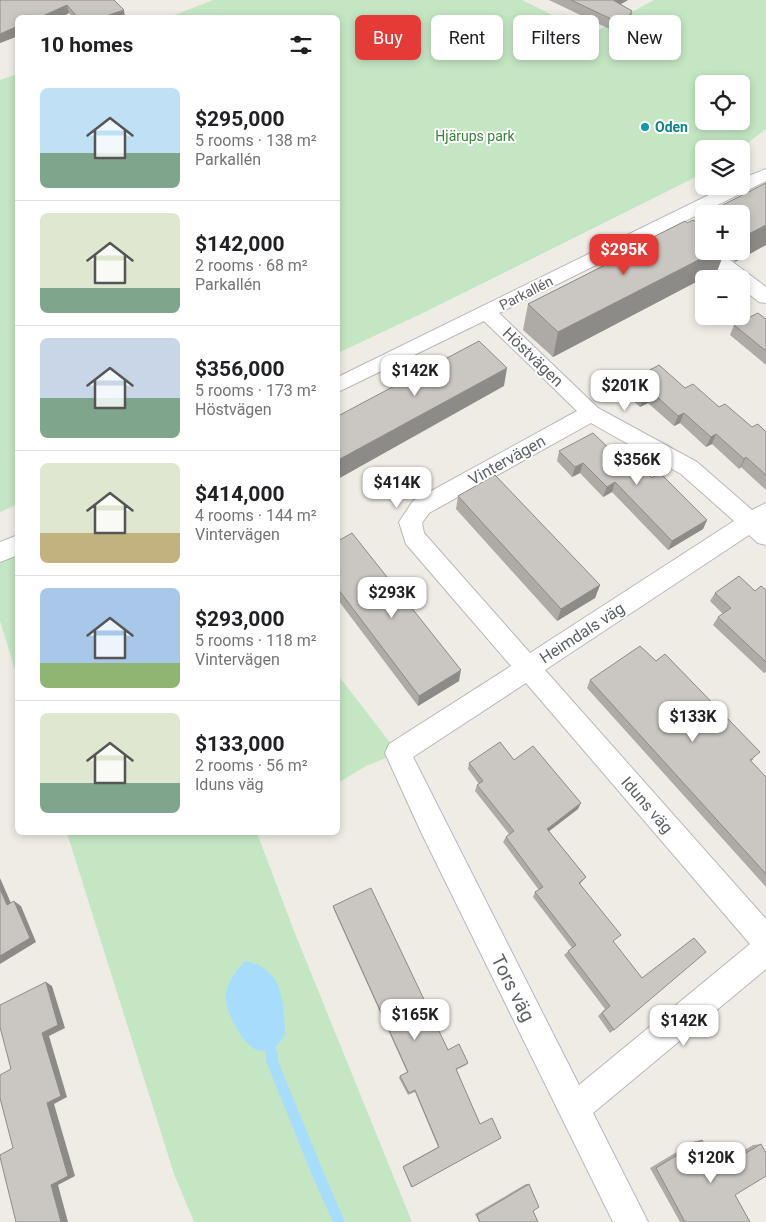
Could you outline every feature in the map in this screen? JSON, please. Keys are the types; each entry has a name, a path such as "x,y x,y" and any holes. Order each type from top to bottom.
{"street":[{"name":"Parkallén","path":"750,182 766,174"},
{"name":"Parkallén","path":"340,384 487,313 690,239 732,195"},
{"path":"690,239 766,298"},
{"name":"Höstvägen","path":"487,313 591,414 689,468 761,523"},
{"name":"Vintervägen","path":"529,667 414,537 410,522 422,507 591,414"},
{"name":"Heimdals väg","path":"398,753 529,667 761,523"},
{"path":"0,553 15,546"},
{"name":"Iduns väg","path":"529,667 766,941"},
{"name":"Tors väg","path":"398,753 431,823 631,1222"},
{"path":"574,1109 766,950"}],"green space":[{"name":"Hjärups park","path":"213,0 522,0 552,15 513,15 513,60 599,60 599,30 609,24 609,60 681,60 681,15 626,15 654,0 766,0 766,129 750,141 695,140 695,177 425,312 340,352 340,15 175,15"},
{"path":"15,75 15,505 0,512 0,80"},
{"path":"15,550 15,670 0,621 0,556"},
{"path":"340,678 398,753 366,766 340,782"},
{"path":"68,835 258,835 294,931 412,1222 194,1222 174,1174"}],"water":[{"path":"245,961 258,965 268,971 275,979 282,999 285,1035 272,1052 257,1050 248,1044 241,1036 228,1009 226,993 228,985"}],"building":[{"path":"0,0 114,0 124,10 109,15 75,15 67,5 45,15 15,15 15,27 0,34"},
{"path":"571,0 613,0 632,11 630,15 609,15 609,18"},
{"path":"766,183 766,225 750,233 750,205 723,205 742,195 750,195 750,191"},
{"path":"693,220 695,221 695,260 698,260 558,332 528,304 615,260 612,258 685,221 687,223"},
{"path":"758,313 766,319 766,351 734,325 750,325 750,317"},
{"path":"479,341 507,368 340,459 340,415"},
{"path":"659,365 685,388 693,384 719,407 725,404 752,427 758,424 766,432 766,475 746,457 744,459 716,434 711,437 684,413 678,416 652,392 644,397 628,382"},
{"path":"593,433 617,456 625,451 652,478 660,473 707,520 672,541 615,482 607,487 583,463 575,467 559,451"},
{"path":"495,475 600,585 561,609 458,496"},
{"path":"352,533 461,670 419,696 340,592 340,540"},
{"path":"739,576 755,591 761,586 766,590 766,662 718,617 731,608 715,593"},
{"path":"640,646 656,661 665,654 760,752 750,760 766,777 766,874 590,680"},
{"path":"500,742 514,760 533,746 581,803 547,829 586,877 579,883 621,935 613,941 642,978 694,938 706,952 614,1030 602,1013 610,1006 568,951 576,945 535,892 543,887 506,837 514,831 477,785 483,781 469,763"},
{"path":"371,888 448,1050 459,1044 468,1063 456,1069 480,1124 492,1118 501,1138 412,1187 403,1167 439,1147 415,1090 409,1093 400,1076 408,1072 333,906"},
{"path":"0,889 7,905 14,901 30,938 0,956"},
{"path":"46,982 58,1025 42,1033 61,1096 47,1103 68,1176 51,1185 61,1222 16,1222 0,1157 0,1155 13,1148 0,1098 0,1075 11,1069 0,1027 0,1005"},
{"path":"702,1140 718,1170 761,1144 766,1153 766,1176 735,1195 750,1222 685,1222 656,1168"},
{"path":"529,1184 539,1207 533,1211 538,1222 480,1222 477,1215"}],"waterway":[{"path":"272,1052 272,1061 339,1222"}],"place":[{"name":"Oden","path":"645,127"}]}
